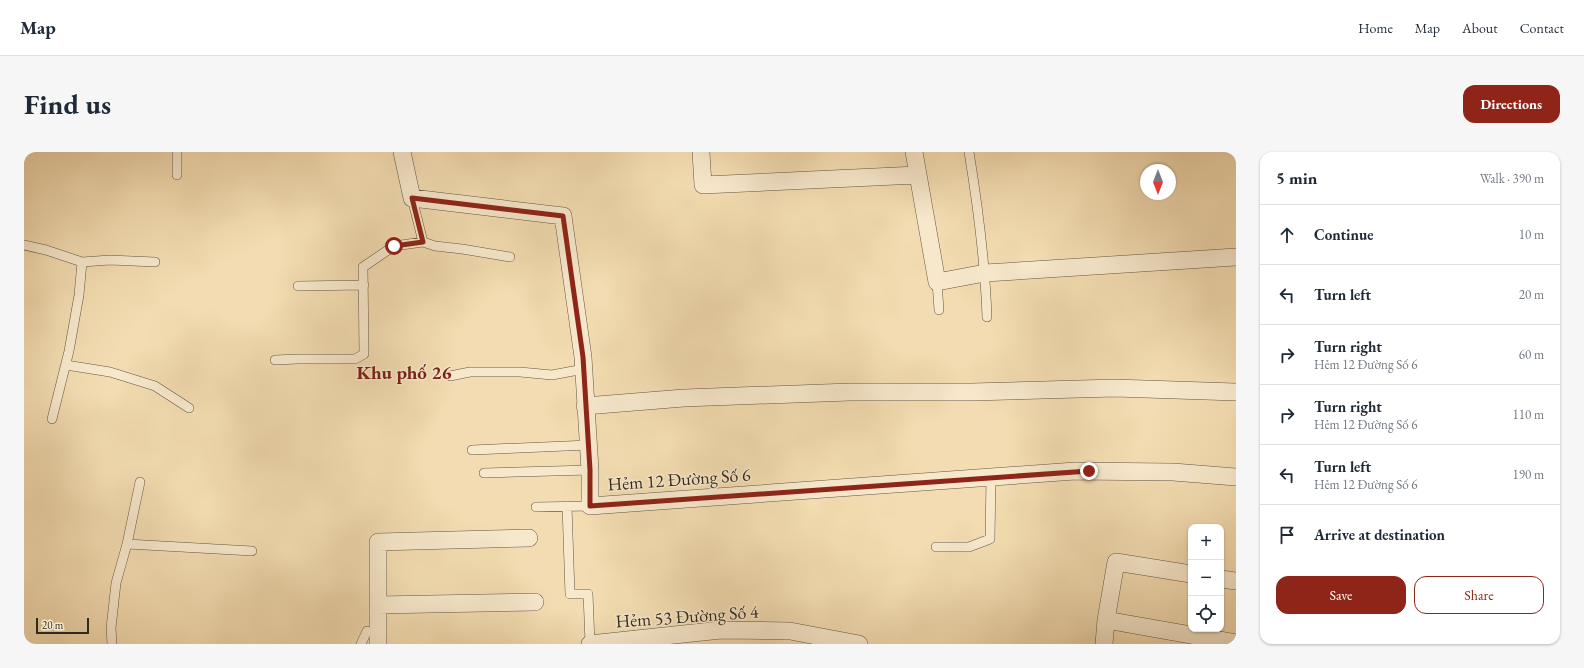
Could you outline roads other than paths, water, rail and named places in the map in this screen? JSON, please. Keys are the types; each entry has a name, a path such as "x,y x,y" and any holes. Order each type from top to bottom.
{"street":[{"path":"402,152 412,198"},
{"path":"701,152 703,185 917,175"},
{"path":"914,152 937,282 985,273 1236,257"},
{"name":"Hẻm 12 Đường Số 6","path":"412,198 563,216 584,369 589,445 590,506 1075,471 1173,472 1236,477"},
{"path":"586,406 684,398 850,392 972,392 1115,388 1236,392"},
{"path":"378,644 378,542 529,538"},
{"path":"1104,644 1106,620 1116,562 1188,574"},
{"path":"1224,580 1236,582"},
{"path":"378,605 535,602"},
{"path":"1106,620 1236,643"},
{"name":"Hẻm 53 Đường Số 4","path":"590,644 721,630 790,631 859,644"}],"lane":[{"path":"177,175 178,152"},
{"path":"969,152 978,205 988,317"},
{"path":"412,198 423,242"},
{"path":"275,360 355,359 364,354 363,267 394,246 423,242 435,246 510,257"},
{"path":"24,245 46,250 82,262 110,260 155,262"},
{"path":"52,419 66,365 79,295 82,262"},
{"path":"937,282 939,310"},
{"path":"298,286 364,285"},
{"path":"66,365 110,372 156,386 189,408"},
{"path":"450,376 470,372 520,372 552,375 584,369"},
{"path":"472,450 589,445"},
{"path":"484,473 590,470"},
{"path":"936,547 968,547 990,539 991,478"},
{"path":"112,644 111,628 116,583 127,544 140,482"},
{"path":"567,506 570,594 588,594 590,644"},
{"path":"536,507 590,506"},
{"path":"127,544 252,551"},
{"path":"361,644 367,630"}],"district":[{"name":"Khu phố 26","path":"404,372"}]}
